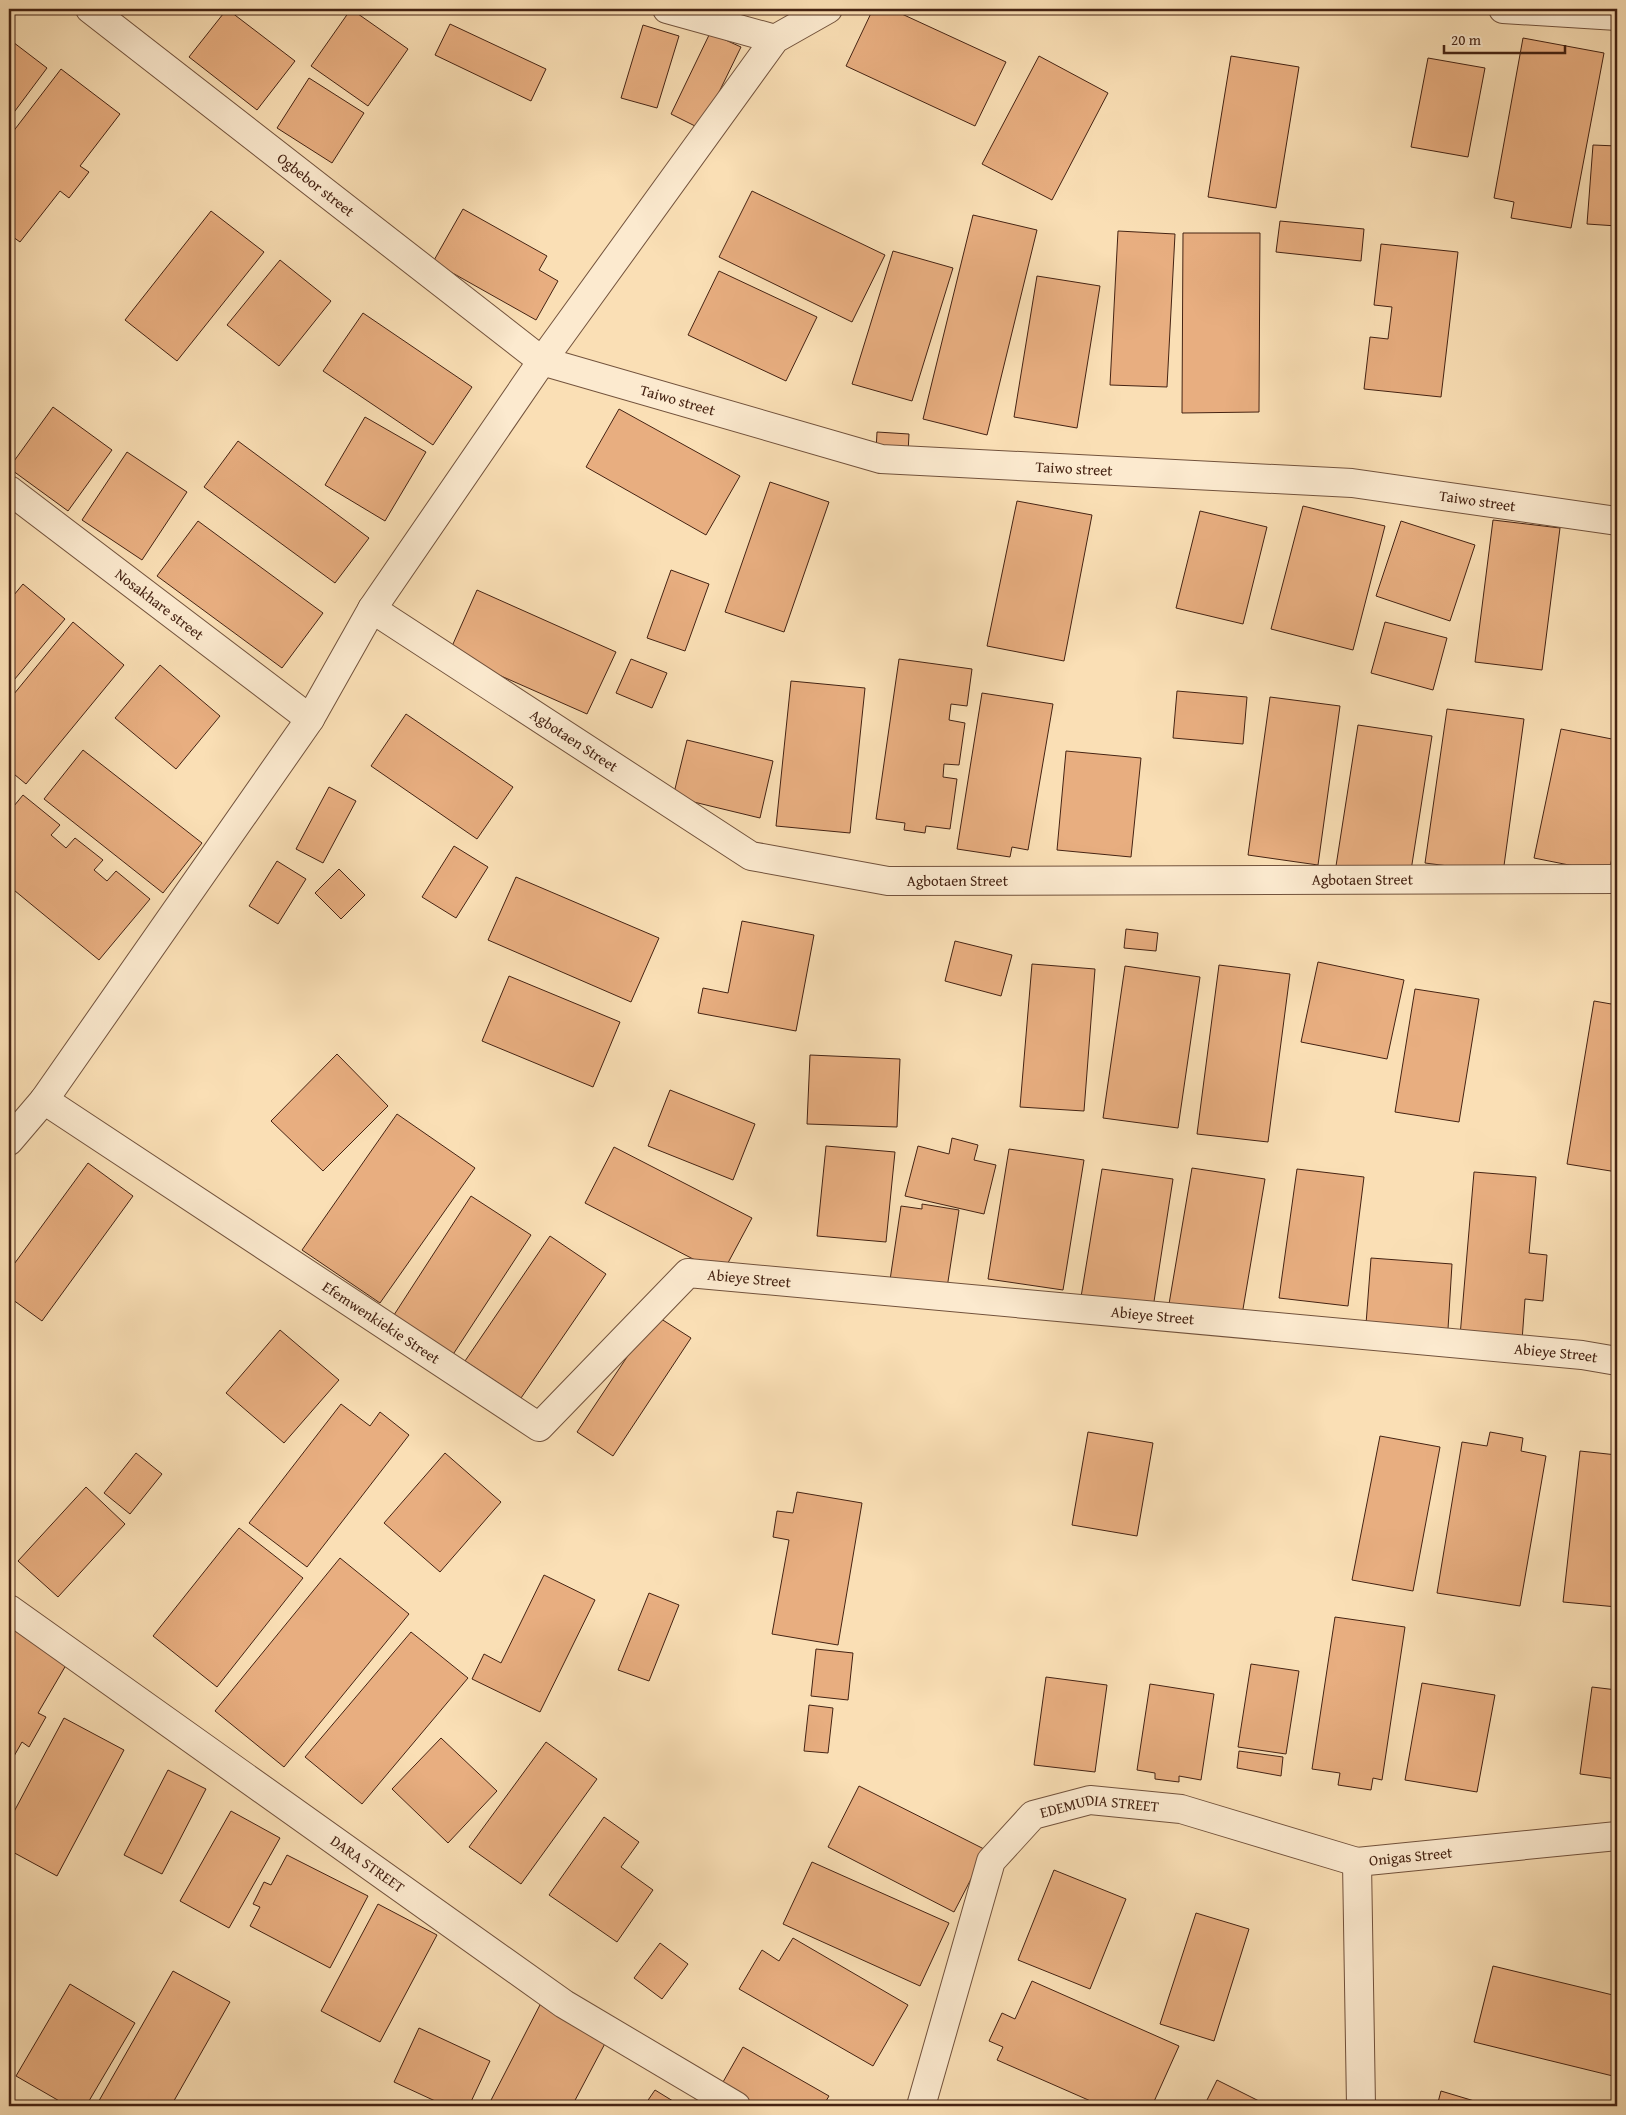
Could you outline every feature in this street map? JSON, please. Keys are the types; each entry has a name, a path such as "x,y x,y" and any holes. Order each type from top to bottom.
{"street":[{"name":"Ogbebor street","path":"90,9 542,361"},
{"path":"666,9 775,39"},
{"path":"9,1141 44,1100 310,720 372,610 542,361 775,39 828,9"},
{"path":"1503,9 1617,16"},
{"name":"Taiwo street","path":"542,361 881,459 1352,483 1617,521"},
{"name":"Nosakhare street","path":"9,490 310,720"},
{"name":"Agbotaen Street","path":"372,610 751,856 888,881 1617,879"},
{"name":"Efemwenkiekie Street","path":"44,1100 539,1427 688,1273"},
{"name":"Abieye Street","path":"688,1273 1572,1354 1617,1361"},
{"name":"DARA STREET","path":"9,1609 564,2004 736,2106"},
{"name":"EDEMUDIA STREET","path":"921,2106 991,1861 1033,1815 1090,1800 1181,1809 1357,1862"},
{"name":"Onigas Street","path":"1360,2106 1357,1862 1617,1836"}],"building":[{"path":"227,9 295,61 257,110 189,57"},
{"path":"351,9 408,49 368,106 311,66"},
{"path":"873,9 891,9 1006,62 975,126 846,66"},
{"path":"450,24 546,69 531,101 435,55"},
{"path":"643,25 679,36 657,108 621,98"},
{"path":"710,33 741,47 701,129 671,114"},
{"path":"1523,38 1604,53 1571,228 1511,218 1514,202 1494,198"},
{"path":"9,39 47,68 9,119"},
{"path":"1039,56 1108,93 1052,200 982,164"},
{"path":"1231,56 1299,67 1276,208 1208,197"},
{"path":"1428,58 1485,68 1468,157 1411,147"},
{"path":"61,69 120,114 80,166 89,172 69,198 60,191 20,242 9,234 9,137"},
{"path":"309,78 364,113 332,163 277,128"},
{"path":"1593,145 1617,146 1617,226 1587,224"},
{"path":"752,191 885,255 852,322 719,257"},
{"path":"463,209 547,256 539,270 558,281 536,320 433,262"},
{"path":"211,211 264,252 177,361 125,320"},
{"path":"973,215 1037,230 987,435 923,419"},
{"path":"1280,221 1364,229 1361,261 1276,252"},
{"path":"1118,231 1175,234 1167,387 1110,385"},
{"path":"1183,233 1260,233 1259,412 1182,413"},
{"path":"1381,244 1458,252 1441,397 1364,389 1370,337 1388,339 1392,307 1374,305"},
{"path":"893,251 953,268 912,401 852,384"},
{"path":"280,260 331,301 279,366 227,325"},
{"path":"719,271 817,317 786,381 688,335"},
{"path":"1037,276 1100,286 1077,428 1014,417"},
{"path":"363,313 472,387 433,445 323,371"},
{"path":"53,407 112,450 68,511 9,468"},
{"path":"619,409 740,476 706,535 586,467"},
{"path":"365,417 426,452 385,521 325,485"},
{"path":"877,432 909,434 908,453 876,451"},
{"path":"238,441 369,538 335,583 204,487"},
{"path":"127,452 187,492 142,560 82,520"},
{"path":"770,482 829,502 784,632 725,612"},
{"path":"1017,501 1092,515 1064,661 987,646"},
{"path":"1303,506 1385,526 1353,650 1271,629"},
{"path":"1200,511 1267,527 1243,624 1176,608"},
{"path":"1493,520 1560,528 1542,670 1475,662"},
{"path":"198,521 323,613 282,668 157,576"},
{"path":"1401,521 1475,545 1450,621 1376,596"},
{"path":"671,570 709,584 685,651 647,638"},
{"path":"23,584 65,619 9,686 9,601"},
{"path":"477,590 616,652 587,714 449,653"},
{"path":"73,622 124,665 26,784 9,770 9,700"},
{"path":"1385,622 1447,638 1433,690 1371,673"},
{"path":"631,659 667,673 652,708 616,693"},
{"path":"899,659 972,669 967,706 951,704 949,720 965,723 959,765 944,764 943,777 957,779 950,829 926,826 925,833 904,830 905,823 876,819"},
{"path":"160,665 220,716 176,769 115,718"},
{"path":"791,681 865,688 850,833 776,826"},
{"path":"1177,691 1247,697 1243,744 1173,738"},
{"path":"982,693 1053,704 1028,850 1012,847 1010,857 957,849"},
{"path":"1270,697 1340,706 1318,865 1248,855"},
{"path":"1447,709 1524,719 1503,873 1425,863"},
{"path":"406,714 513,787 477,839 371,766"},
{"path":"1358,725 1432,736 1410,877 1336,866"},
{"path":"1561,729 1617,740 1617,832 1609,873 1534,858"},
{"path":"687,740 773,761 760,818 673,797"},
{"path":"83,750 202,843 163,893 44,799"},
{"path":"1066,751 1141,758 1131,857 1057,850"},
{"path":"329,787 356,801 323,863 296,849"},
{"path":"23,795 60,825 51,835 66,848 75,838 103,860 94,870 107,881 116,871 150,899 99,960 9,886 9,812"},
{"path":"454,846 488,867 456,918 422,897"},
{"path":"277,861 306,879 278,924 249,906"},
{"path":"339,869 365,895 341,919 315,893"},
{"path":"516,877 659,938 631,1002 488,940"},
{"path":"742,921 814,935 796,1031 698,1013 703,988 728,993"},
{"path":"1126,929 1158,933 1156,951 1124,948"},
{"path":"955,941 1012,955 1001,996 945,981"},
{"path":"1318,962 1404,980 1387,1059 1301,1042"},
{"path":"1032,964 1095,969 1084,1111 1020,1107"},
{"path":"1219,965 1290,974 1268,1142 1197,1134"},
{"path":"1125,966 1200,977 1178,1128 1103,1118"},
{"path":"509,976 620,1022 593,1087 482,1041"},
{"path":"1415,989 1479,999 1459,1122 1395,1112"},
{"path":"1594,1001 1617,1005 1617,1172 1567,1164"},
{"path":"337,1054 388,1106 323,1171 271,1121"},
{"path":"810,1055 900,1059 897,1127 807,1124"},
{"path":"670,1090 755,1124 733,1180 648,1146"},
{"path":"397,1114 475,1168 380,1303 302,1250"},
{"path":"952,1138 978,1145 974,1160 996,1165 984,1214 905,1196 918,1146 949,1154"},
{"path":"826,1146 895,1152 886,1242 817,1236"},
{"path":"614,1147 752,1218 722,1274 585,1203"},
{"path":"1009,1149 1084,1160 1063,1290 988,1279"},
{"path":"88,1163 133,1196 42,1321 9,1297 9,1271"},
{"path":"1192,1168 1265,1179 1242,1315 1169,1304"},
{"path":"1102,1169 1173,1179 1153,1308 1081,1297"},
{"path":"1297,1169 1364,1177 1348,1306 1279,1298"},
{"path":"1474,1172 1536,1177 1529,1253 1547,1255 1543,1301 1525,1299 1522,1341 1460,1336"},
{"path":"471,1196 531,1235 452,1356 392,1318"},
{"path":"922,1204 959,1210 947,1288 890,1280 901,1206 922,1209"},
{"path":"550,1236 606,1274 521,1398 465,1361"},
{"path":"1371,1258 1452,1264 1448,1329 1366,1324"},
{"path":"655,1315 691,1338 613,1456 577,1432"},
{"path":"280,1330 339,1380 284,1443 226,1393"},
{"path":"341,1404 370,1426 380,1412 409,1435 307,1567 249,1523"},
{"path":"1088,1432 1153,1443 1137,1536 1072,1525"},
{"path":"1490,1432 1523,1438 1521,1451 1546,1456 1520,1606 1437,1593 1462,1442 1487,1446"},
{"path":"1380,1436 1440,1447 1413,1591 1352,1580"},
{"path":"1580,1451 1617,1455 1617,1607 1563,1602"},
{"path":"136,1453 162,1474 130,1514 104,1493"},
{"path":"445,1453 501,1502 440,1572 384,1523"},
{"path":"86,1487 125,1524 58,1597 18,1561"},
{"path":"797,1492 862,1503 838,1645 772,1634 789,1540 773,1537 777,1511 793,1513"},
{"path":"239,1528 303,1578 217,1687 153,1636"},
{"path":"340,1558 409,1614 284,1767 215,1711"},
{"path":"544,1575 595,1600 540,1712 472,1679 484,1654 501,1663"},
{"path":"649,1593 679,1605 649,1681 618,1670"},
{"path":"1335,1617 1405,1627 1382,1780 1373,1778 1371,1790 1338,1785 1340,1773 1312,1769"},
{"path":"10,1625 69,1660 38,1713 46,1717 29,1747 22,1742 9,1765"},
{"path":"411,1632 468,1678 362,1804 305,1757"},
{"path":"816,1649 853,1653 848,1700 811,1696"},
{"path":"1251,1664 1299,1671 1286,1754 1238,1747"},
{"path":"1046,1677 1107,1685 1095,1772 1034,1765"},
{"path":"1422,1683 1495,1695 1477,1792 1405,1780"},
{"path":"1150,1684 1214,1694 1201,1780 1179,1776 1179,1782 1155,1779 1155,1773 1137,1770"},
{"path":"1592,1687 1617,1690 1617,1779 1580,1774"},
{"path":"809,1705 833,1708 828,1753 804,1751"},
{"path":"64,1718 124,1750 57,1876 9,1850 9,1821"},
{"path":"441,1738 497,1791 448,1843 392,1789"},
{"path":"546,1742 597,1779 521,1884 469,1847"},
{"path":"1239,1751 1283,1757 1281,1776 1237,1768"},
{"path":"168,1770 206,1789 162,1874 124,1855"},
{"path":"859,1786 986,1850 954,1912 828,1847"},
{"path":"231,1811 280,1838 229,1928 180,1901"},
{"path":"604,1817 639,1842 621,1867 653,1890 617,1942 549,1895"},
{"path":"287,1855 368,1896 330,1968 250,1926 260,1907 253,1904 264,1882 271,1885"},
{"path":"812,1862 949,1923 920,1986 783,1924"},
{"path":"1054,1870 1126,1899 1090,1989 1018,1960"},
{"path":"378,1904 437,1935 380,2042 321,2011"},
{"path":"1196,1913 1249,1929 1214,2041 1160,2024"},
{"path":"793,1938 908,2005 873,2066 739,1989 762,1950 779,1961"},
{"path":"660,1943 688,1964 662,1999 634,1978"},
{"path":"1493,1966 1617,1996 1617,2077 1474,2042"},
{"path":"173,1971 230,2002 171,2106 96,2106"},
{"path":"1032,1981 1179,2046 1152,2106 1102,2106 997,2060 1003,2047 989,2041 1002,2013 1015,2019"},
{"path":"70,1984 135,2023 86,2106 68,2106 16,2076"},
{"path":"542,2001 610,2034 572,2106 488,2106"},
{"path":"419,2028 490,2061 469,2106 446,2106 394,2082"},
{"path":"743,2047 829,2096 823,2106 750,2106 719,2089"},
{"path":"1217,2080 1269,2106 1204,2106"},
{"path":"655,2090 681,2106 644,2106"},
{"path":"1441,2091 1491,2106 1437,2106"}]}
